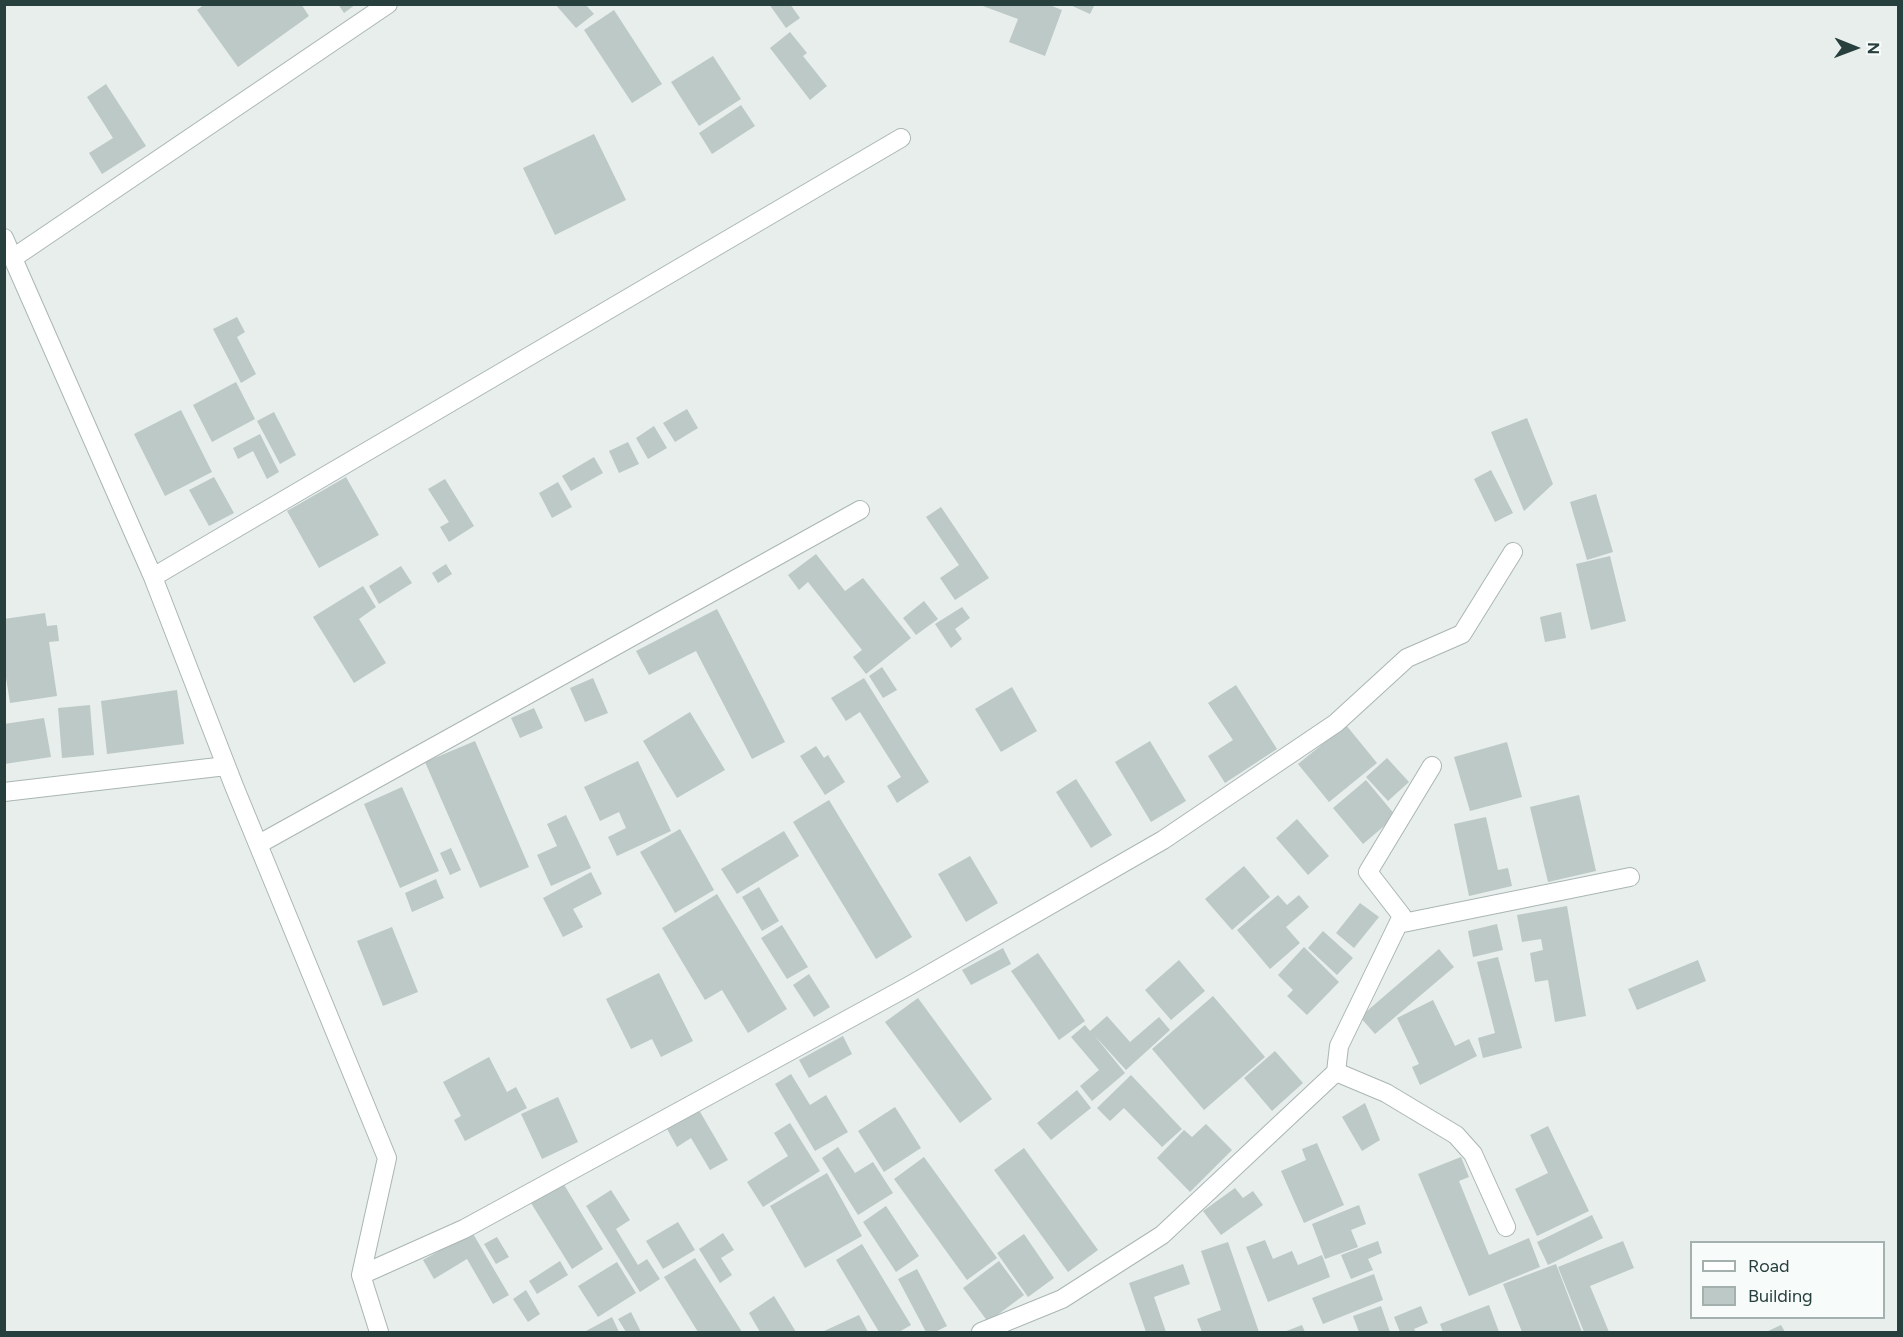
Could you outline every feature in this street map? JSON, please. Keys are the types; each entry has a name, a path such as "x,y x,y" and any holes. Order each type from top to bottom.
{"street":[{"path":"13,258 388,4"},
{"path":"153,577 901,138"},
{"path":"4,238 153,577 226,766 387,1158 361,1275 379,1332"},
{"path":"259,844 860,510"},
{"path":"361,1275 464,1229 909,986 1163,840 1336,723 1407,658 1462,634 1514,552"},
{"path":"4,792 226,766"},
{"path":"981,1332 1062,1299 1162,1235 1335,1072 1339,1046 1402,916 1368,872 1432,766"},
{"path":"1398,924 1630,877"},
{"path":"1335,1072 1386,1093 1456,1135 1473,1154 1506,1227"}],"building":[{"path":"205,4 301,4 309,16 238,67 197,10"},
{"path":"338,4 356,4 344,13"},
{"path":"555,4 585,4 594,14 576,28"},
{"path":"769,4 790,4 800,18 786,28"},
{"path":"1047,4 1062,10 1045,56 1009,42 1018,19 980,5"},
{"path":"1068,4 1095,4 1090,14"},
{"path":"614,10 662,84 632,103 584,30"},
{"path":"790,32 807,53 803,56 827,86 810,100 770,48"},
{"path":"713,56 741,99 699,126 671,82"},
{"path":"106,84 146,146 102,174 89,153 113,138 87,97"},
{"path":"741,105 755,126 712,154 699,133"},
{"path":"594,134 626,200 555,235 523,168"},
{"path":"237,317 245,332 237,337 256,374 241,383 213,329"},
{"path":"236,382 255,419 212,442 193,405"},
{"path":"687,409 698,428 675,442 663,423"},
{"path":"181,410 212,472 165,496 134,434"},
{"path":"274,412 296,455 280,464 257,421"},
{"path":"1527,418 1553,484 1524,511 1491,432"},
{"path":"654,426 667,448 648,459 636,438"},
{"path":"260,434 279,472 267,479 253,451 238,459 233,448"},
{"path":"628,442 639,464 619,473 609,451"},
{"path":"594,457 603,473 571,491 562,476"},
{"path":"1491,470 1513,513 1495,522 1474,479"},
{"path":"214,477 234,513 209,526 189,490"},
{"path":"346,477 379,535 319,568 287,511"},
{"path":"445,479 474,526 449,542 440,527 449,522 428,489"},
{"path":"558,482 572,507 552,518 539,493"},
{"path":"1596,494 1613,552 1587,560 1570,502"},
{"path":"941,507 989,578 955,600 940,578 959,565 926,517"},
{"path":"816,554 845,591 863,578 911,638 866,674 853,657 862,650 808,582 799,590 788,575"},
{"path":"1610,556 1626,621 1591,630 1576,564"},
{"path":"446,564 452,574 438,583 432,573"},
{"path":"401,566 412,583 379,604 369,586"},
{"path":"363,586 376,607 359,619 386,663 354,683 313,617"},
{"path":"924,601 938,619 916,635 903,618"},
{"path":"962,607 970,618 955,629 962,639 951,648 935,624"},
{"path":"717,609 785,742 752,759 696,651 649,675 636,651"},
{"path":"1561,612 1566,638 1545,642 1540,617"},
{"path":"45,613 47,626 57,625 59,641 49,642 57,696 10,703 4,665 4,619"},
{"path":"882,667 897,690 883,698 869,676"},
{"path":"593,678 608,713 585,722 570,688"},
{"path":"864,678 929,782 897,803 887,786 901,777 860,712 846,721 831,698"},
{"path":"1236,685 1277,749 1225,783 1208,756 1233,740 1208,703"},
{"path":"1012,687 1037,731 1001,752 975,709"},
{"path":"177,690 184,744 107,754 101,701"},
{"path":"90,705 94,755 62,758 58,708"},
{"path":"534,708 543,728 520,738 511,718"},
{"path":"690,712 725,770 677,798 643,741"},
{"path":"44,718 51,757 4,764 4,724"},
{"path":"1346,725 1377,763 1329,802 1298,764"},
{"path":"475,741 529,867 480,888 425,762"},
{"path":"1150,741 1186,801 1151,822 1115,762"},
{"path":"1507,742 1522,797 1470,811 1454,757"},
{"path":"816,746 824,758 828,755 845,782 825,795 800,756"},
{"path":"1387,758 1409,782 1388,801 1366,777"},
{"path":"638,761 671,831 617,856 608,837 626,828 619,812 600,821 584,787"},
{"path":"1076,779 1112,835 1091,848 1056,792"},
{"path":"1366,780 1396,816 1363,844 1333,808"},
{"path":"402,787 439,871 400,888 364,804"},
{"path":"1579,795 1596,871 1548,882 1530,807"},
{"path":"829,800 912,937 876,959 793,822"},
{"path":"566,815 591,868 551,886 537,855 557,846 547,824"},
{"path":"1486,817 1498,870 1508,868 1512,886 1469,896 1454,824"},
{"path":"1297,819 1329,856 1308,875 1276,838"},
{"path":"680,829 714,890 675,913 640,852"},
{"path":"784,831 799,856 737,894 721,869"},
{"path":"451,848 461,870 450,875 440,853"},
{"path":"970,856 998,903 966,922 938,874"},
{"path":"1244,866 1270,897 1232,930 1205,899"},
{"path":"591,872 602,894 573,909 583,927 563,937 543,898"},
{"path":"436,879 444,898 412,912 405,893"},
{"path":"759,887 779,921 762,931 742,897"},
{"path":"717,894 787,1009 748,1033 722,990 705,1000 662,928"},
{"path":"1278,895 1287,905 1299,895 1309,907 1286,927 1300,943 1270,969 1237,930"},
{"path":"1360,903 1379,917 1354,948 1336,933"},
{"path":"1567,906 1586,1016 1555,1022 1548,980 1535,982 1530,953 1543,950 1541,939 1522,942 1517,915"},
{"path":"1497,924 1503,950 1473,957 1468,931"},
{"path":"782,925 808,967 787,979 761,938"},
{"path":"392,927 418,992 383,1006 357,941"},
{"path":"1323,931 1353,958 1337,975 1308,948"},
{"path":"1304,947 1339,982 1307,1015 1287,996 1293,990 1278,975"},
{"path":"1003,948 1011,964 971,985 962,970"},
{"path":"1439,949 1454,967 1375,1034 1360,1017"},
{"path":"1038,953 1085,1021 1059,1040 1011,971"},
{"path":"1498,957 1522,1048 1483,1058 1478,1038 1495,1033 1477,962"},
{"path":"1179,960 1205,991 1171,1020 1145,990"},
{"path":"1698,960 1706,981 1637,1010 1628,989"},
{"path":"659,973 693,1041 661,1057 652,1039 631,1049 606,999"},
{"path":"809,974 830,1007 814,1017 793,985"},
{"path":"1213,996 1265,1057 1204,1110 1152,1049"},
{"path":"918,998 992,1099 960,1123 885,1022"},
{"path":"1433,1000 1455,1046 1469,1039 1477,1056 1420,1085 1412,1067 1419,1064 1397,1018"},
{"path":"1107,1016 1130,1042 1159,1017 1170,1030 1126,1070 1094,1035 1125,1073 1092,1101 1080,1086 1099,1070 1071,1037 1085,1025 1090,1031"},
{"path":"843,1036 852,1054 809,1078 799,1060"},
{"path":"1275,1051 1303,1083 1272,1111 1244,1078"},
{"path":"489,1057 507,1092 516,1087 527,1108 465,1141 454,1120 461,1116 443,1082"},
{"path":"791,1074 810,1105 826,1095 848,1132 815,1151 775,1084"},
{"path":"1131,1075 1182,1129 1162,1147 1124,1108 1110,1121 1097,1108"},
{"path":"1077,1090 1091,1108 1051,1140 1037,1123"},
{"path":"558,1097 578,1142 542,1159 521,1114"},
{"path":"1365,1103 1380,1140 1362,1151 1342,1117"},
{"path":"895,1107 921,1148 884,1172 858,1131"},
{"path":"699,1110 728,1160 710,1170 691,1138 677,1147 667,1129"},
{"path":"790,1123 820,1171 763,1207 747,1182 788,1156 774,1133"},
{"path":"1206,1124 1232,1150 1190,1192 1157,1158 1184,1130 1192,1137"},
{"path":"1548,1126 1589,1211 1537,1236 1515,1189 1548,1173 1530,1135"},
{"path":"1317,1143 1344,1205 1304,1223 1281,1171 1306,1160 1302,1149"},
{"path":"838,1147 855,1173 873,1162 893,1193 858,1215 822,1158"},
{"path":"1024,1148 1098,1250 1068,1272 994,1170"},
{"path":"924,1157 997,1258 967,1280 894,1179"},
{"path":"1461,1157 1469,1177 1459,1181 1489,1255 1529,1238 1540,1267 1469,1296 1418,1174"},
{"path":"827,1173 862,1236 805,1268 770,1206"},
{"path":"563,1183 603,1249 572,1269 531,1203"},
{"path":"1235,1188 1243,1198 1253,1191 1263,1205 1221,1235 1203,1211"},
{"path":"611,1190 630,1220 616,1229 638,1265 647,1259 660,1279 640,1292 586,1206"},
{"path":"1359,1205 1366,1224 1351,1230 1358,1247 1325,1259 1312,1224"},
{"path":"886,1206 919,1256 896,1272 863,1222"},
{"path":"1592,1215 1603,1238 1548,1265 1537,1242"},
{"path":"678,1222 695,1250 663,1269 646,1241"},
{"path":"472,1232 509,1295 493,1304 467,1259 434,1279 423,1260"},
{"path":"723,1233 734,1250 721,1258 732,1275 720,1283 699,1249"},
{"path":"1024,1234 1054,1278 1028,1297 997,1253"},
{"path":"497,1237 509,1257 496,1264 484,1244"},
{"path":"1265,1240 1273,1259 1292,1251 1298,1265 1322,1255 1330,1277 1268,1302 1246,1247"},
{"path":"1378,1241 1382,1253 1368,1259 1373,1270 1351,1279 1341,1255"},
{"path":"1623,1241 1634,1268 1590,1286 1609,1332 1584,1332 1558,1267"},
{"path":"1228,1242 1259,1332 1202,1332 1197,1319 1221,1310 1201,1251"},
{"path":"862,1244 911,1325 899,1332 879,1332 836,1260"},
{"path":"695,1258 742,1332 698,1332 664,1277"},
{"path":"560,1261 568,1275 537,1294 529,1281"},
{"path":"999,1261 1024,1295 988,1322 963,1288"},
{"path":"617,1262 636,1293 598,1317 578,1286"},
{"path":"1183,1264 1190,1284 1154,1297 1166,1332 1146,1332 1129,1283"},
{"path":"1556,1264 1582,1332 1522,1332 1503,1284"},
{"path":"917,1269 947,1326 935,1332 926,1332 898,1279"},
{"path":"1374,1274 1383,1300 1323,1324 1312,1298"},
{"path":"526,1290 540,1314 528,1322 513,1299"},
{"path":"774,1296 796,1332 760,1332 749,1313"},
{"path":"1489,1305 1499,1332 1443,1332 1440,1324"},
{"path":"1381,1306 1390,1332 1359,1332 1353,1316"},
{"path":"1421,1306 1428,1323 1414,1329 1416,1332 1400,1332 1394,1317"},
{"path":"631,1312 641,1332 626,1332 618,1319"},
{"path":"859,1315 868,1332 822,1332"},
{"path":"612,1317 619,1332 586,1331"},
{"path":"1302,1325 1305,1332 1284,1332"},
{"path":"1781,1325 1785,1332 1766,1332"}]}
